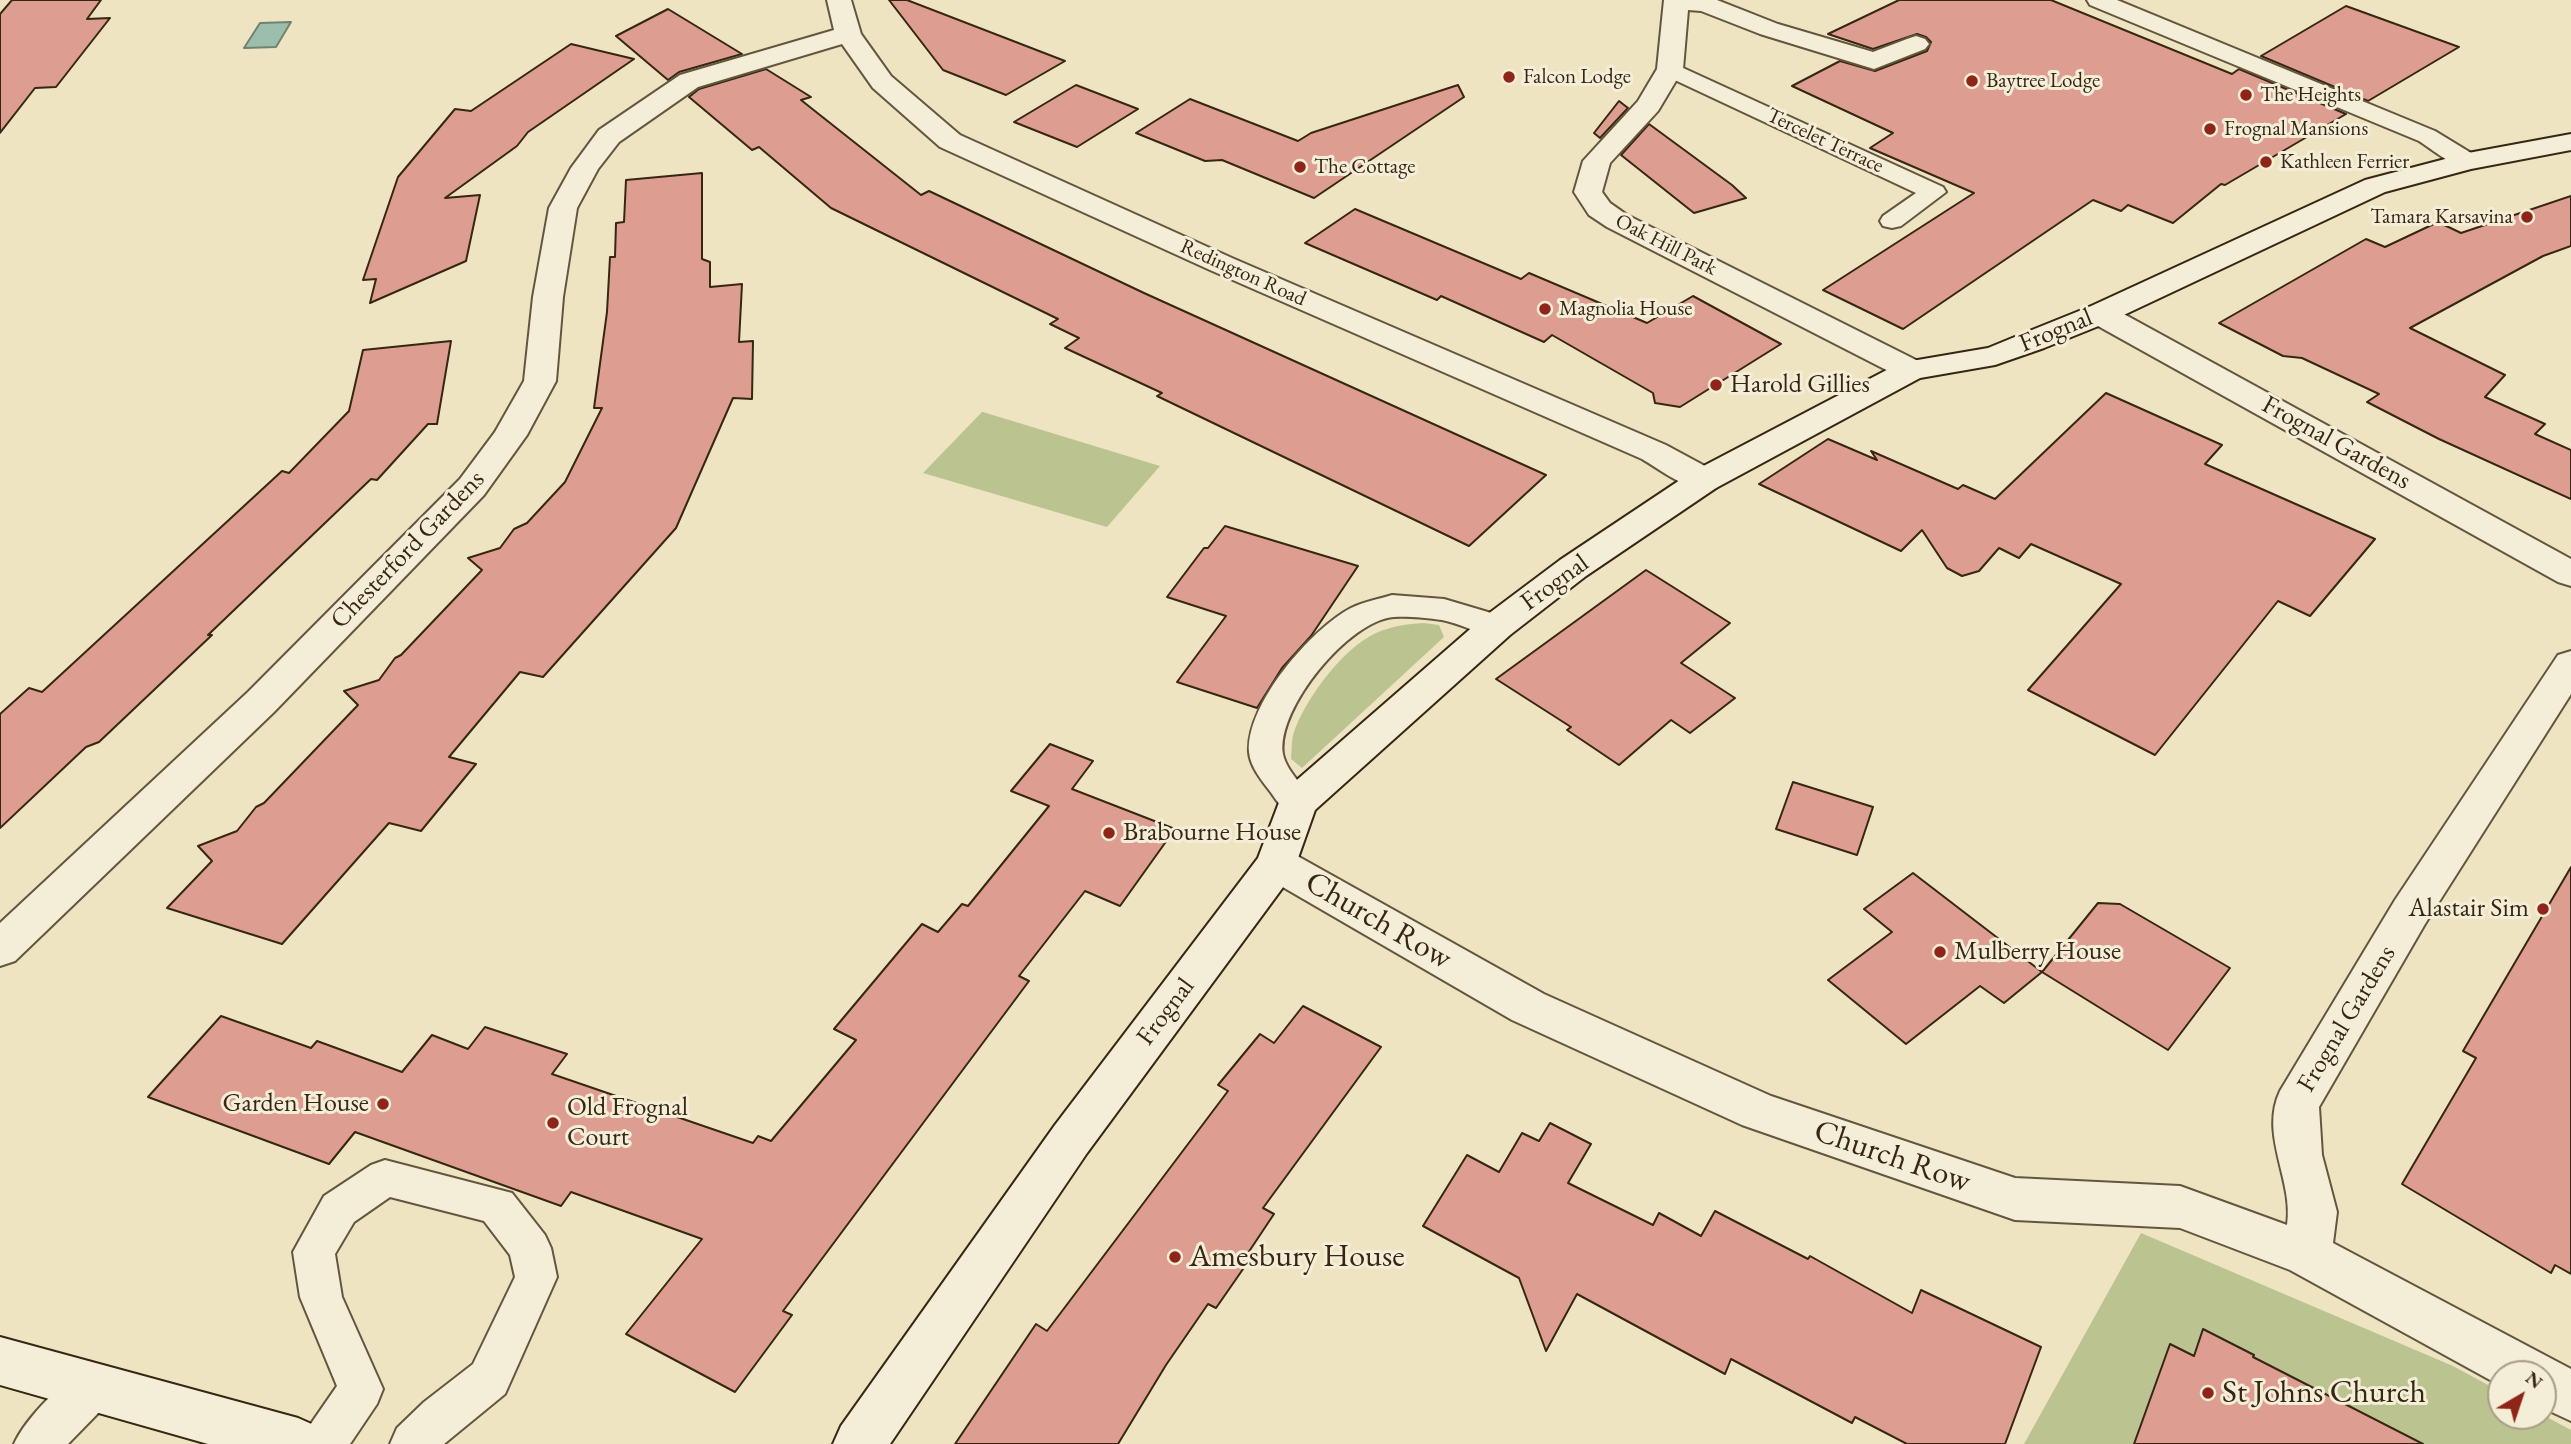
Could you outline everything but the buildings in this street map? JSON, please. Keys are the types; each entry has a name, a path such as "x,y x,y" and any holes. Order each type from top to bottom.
{"street":[{"name":"Redington Road","path":"839,0 848,34 882,82 950,141 1221,264 1654,452 1704,480"},
{"path":"1676,0 1705,4 1769,29 1874,61 1916,44"},
{"name":"Oak Hill Park","path":"1676,0 1670,69 1649,105 1597,161 1588,192 1599,209 1617,221 1911,370"},
{"name":"Chesterford Gardens","path":"0,949 261,702 472,487 510,435 540,381 548,297 563,208 585,168 609,136 689,81 848,34"},
{"name":"Frognal","path":"859,1444 1071,1139 1277,864 1297,803 1497,626 1573,568 1704,480 1911,370 1995,356 2100,313 2375,187 2468,161 2571,142"},
{"name":"Frognal Gardens","path":"2100,313 2571,574"},
{"name":"Frognal Gardens","path":"2307,1254 2314,1212 2298,1155 2297,1105 2410,912 2571,664"},
{"name":"Church Row","path":"1277,864 1528,1007 1758,1111 2015,1199 2180,1207 2307,1254 2503,1360"},
{"path":"0,1361 298,1444"}],"lane":[{"path":"2098,0 2427,136 2468,161"},
{"name":"Tercelet Terrace","path":"1670,69 1934,192 1892,220"},
{"path":"1297,803 1271,767 1266,753 1268,731 1293,678 1326,642 1363,615 1392,606 1444,610 1497,626"},
{"path":"324,1444 360,1389 321,1297 314,1252 339,1209 385,1178 497,1206 530,1248 536,1277 489,1379 440,1417 413,1444"},
{"path":"37,1444 92,1388"}],"shaded area":[{"path":"291,22 276,47 244,48 260,23"},
{"path":"982,412 1160,466 1107,527 923,473"},
{"path":"1424,623 1439,625 1444,637 1302,768 1291,759 1293,735 1307,704 1339,662 1363,640 1376,633 1399,626"},
{"path":"2141,1233 2453,1366 2487,1384 2487,1430 2557,1430 2557,1422 2571,1430 2571,1444 2024,1444"}],"place":[{"name":"Falcon Lodge","path":"1509,77"},
{"name":"Baytree Lodge","path":"1972,81"},
{"name":"The Heights","path":"2246,95"},
{"name":"Frognal Mansions","path":"2210,129"},
{"name":"Kathleen Ferrier","path":"2266,162"},
{"name":"The Cottage","path":"1300,167"},
{"name":"Tamara Karsavina","path":"2527,217"},
{"name":"Magnolia House","path":"1545,309"},
{"name":"Harold Gillies","path":"1716,385"},
{"name":"Brabourne House","path":"1109,833"},
{"name":"Alastair Sim","path":"2543,909"},
{"name":"Mulberry House","path":"1940,952"},
{"name":"Garden House","path":"383,1104"},
{"name":"Old Frognal Court","path":"553,1123"},
{"name":"Amesbury House","path":"1175,1257"},
{"name":"St Johns Church","path":"2208,1393"}]}
